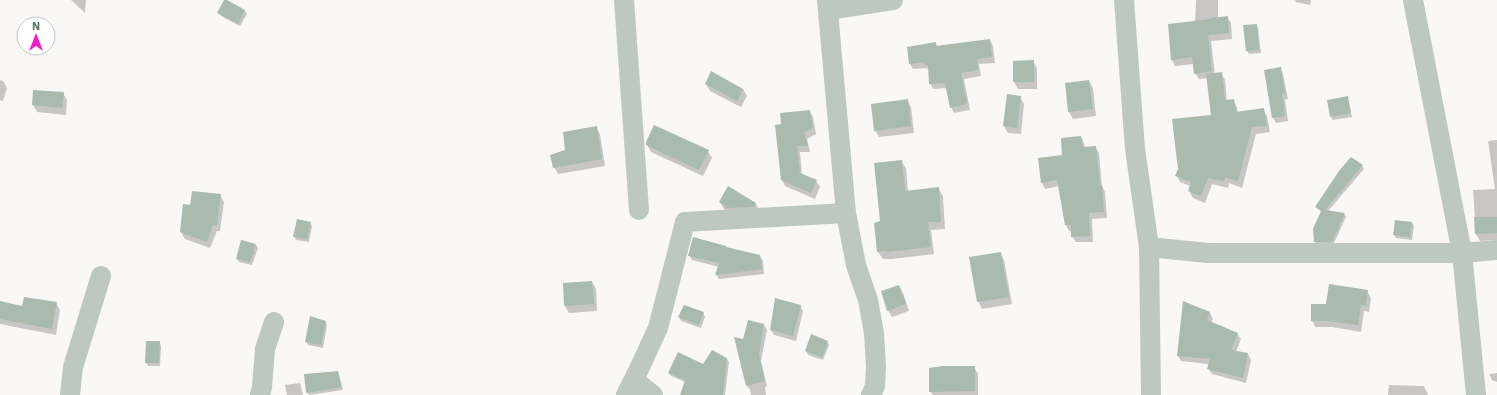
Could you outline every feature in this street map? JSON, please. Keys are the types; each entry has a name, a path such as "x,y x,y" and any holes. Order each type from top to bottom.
{"street":[{"path":"624,0 639,210"},
{"path":"872,395 875,386 876,367 874,333 868,300 856,265 846,213 828,5 893,0"},
{"path":"1124,0 1135,149 1149,247 1151,395"},
{"path":"1413,0 1462,253 1476,395"},
{"path":"653,395 630,388 658,328 685,222 846,213"},
{"path":"1149,247 1208,254 1462,253 1497,250"},
{"path":"70,395 73,367 101,276"},
{"path":"260,395 265,349 274,322"}],"building":[{"path":"224,0 227,0 245,10 238,24 217,13"},
{"path":"1228,16 1229,33 1208,35 1212,71 1194,74 1192,57 1171,60 1168,24"},
{"path":"1257,24 1259,50 1246,51 1243,25"},
{"path":"990,39 992,57 977,59 978,70 961,73 967,104 950,108 945,83 929,84 928,65 925,65 924,62 909,64 907,47 936,42 936,46"},
{"path":"1034,60 1034,82 1013,82 1013,61"},
{"path":"1281,67 1285,93 1282,94 1285,116 1272,118 1264,70"},
{"path":"711,71 743,89 737,101 705,84"},
{"path":"1222,72 1225,100 1234,99 1236,112 1264,108 1267,126 1252,127 1238,181 1225,177 1224,181 1208,178 1201,196 1188,191 1191,182 1175,176 1178,169 1172,119 1211,115 1206,74"},
{"path":"1089,80 1093,109 1068,112 1065,83"},
{"path":"33,90 64,92 62,108 32,105"},
{"path":"1007,94 1021,96 1017,128 1003,126"},
{"path":"1348,96 1351,113 1330,117 1327,100"},
{"path":"908,99 911,126 874,131 871,104"},
{"path":"810,110 813,128 804,132 808,146 797,146 800,173 817,180 811,193 781,180 775,125 781,124 780,113"},
{"path":"654,125 709,150 699,170 646,145"},
{"path":"597,126 602,159 553,168 550,155 565,150 563,132"},
{"path":"1081,136 1083,147 1096,146 1100,185 1102,185 1104,212 1089,213 1090,236 1071,237 1071,225 1065,225 1057,180 1041,183 1038,158 1062,155 1061,138"},
{"path":"1351,157 1363,165 1325,210 1345,213 1332,242 1314,242 1313,229 1321,211 1315,207 1339,171"},
{"path":"902,160 905,191 939,187 941,222 928,222 931,247 877,252 874,223 880,221 874,163"},
{"path":"728,186 756,203 754,207 725,208 726,206 719,202"},
{"path":"192,191 221,194 217,225 213,225 207,242 180,232 183,204 190,205"},
{"path":"1474,217 1497,217 1497,233 1475,234"},
{"path":"297,219 311,222 307,239 293,237"},
{"path":"1395,220 1412,222 1410,237 1393,235"},
{"path":"693,237 760,255 762,269 715,275 719,263 688,256"},
{"path":"241,240 256,244 250,262 236,259"},
{"path":"1001,252 1009,297 977,302 969,257"},
{"path":"592,281 594,304 564,306 563,283"},
{"path":"1329,284 1368,290 1366,306 1361,305 1358,325 1328,321 1311,321 1311,304 1326,304"},
{"path":"899,285 906,304 887,311 881,291"},
{"path":"24,297 57,302 52,329 0,319 0,301 22,306"},
{"path":"775,298 801,305 793,336 770,330"},
{"path":"1183,301 1210,312 1207,320 1238,333 1231,350 1248,353 1243,378 1207,369 1210,359 1177,356"},
{"path":"684,305 704,312 699,325 678,317"},
{"path":"310,316 326,321 321,345 305,342"},
{"path":"748,320 764,324 759,355 765,381 746,386 734,337 743,339"},
{"path":"811,334 828,341 822,357 805,351"},
{"path":"146,341 160,341 159,363 145,363"},
{"path":"712,350 727,358 723,395 680,395 685,380 668,373 678,352 703,364"},
{"path":"943,366 975,366 975,391 929,392 929,368"},
{"path":"338,371 342,387 306,393 304,374"}]}
